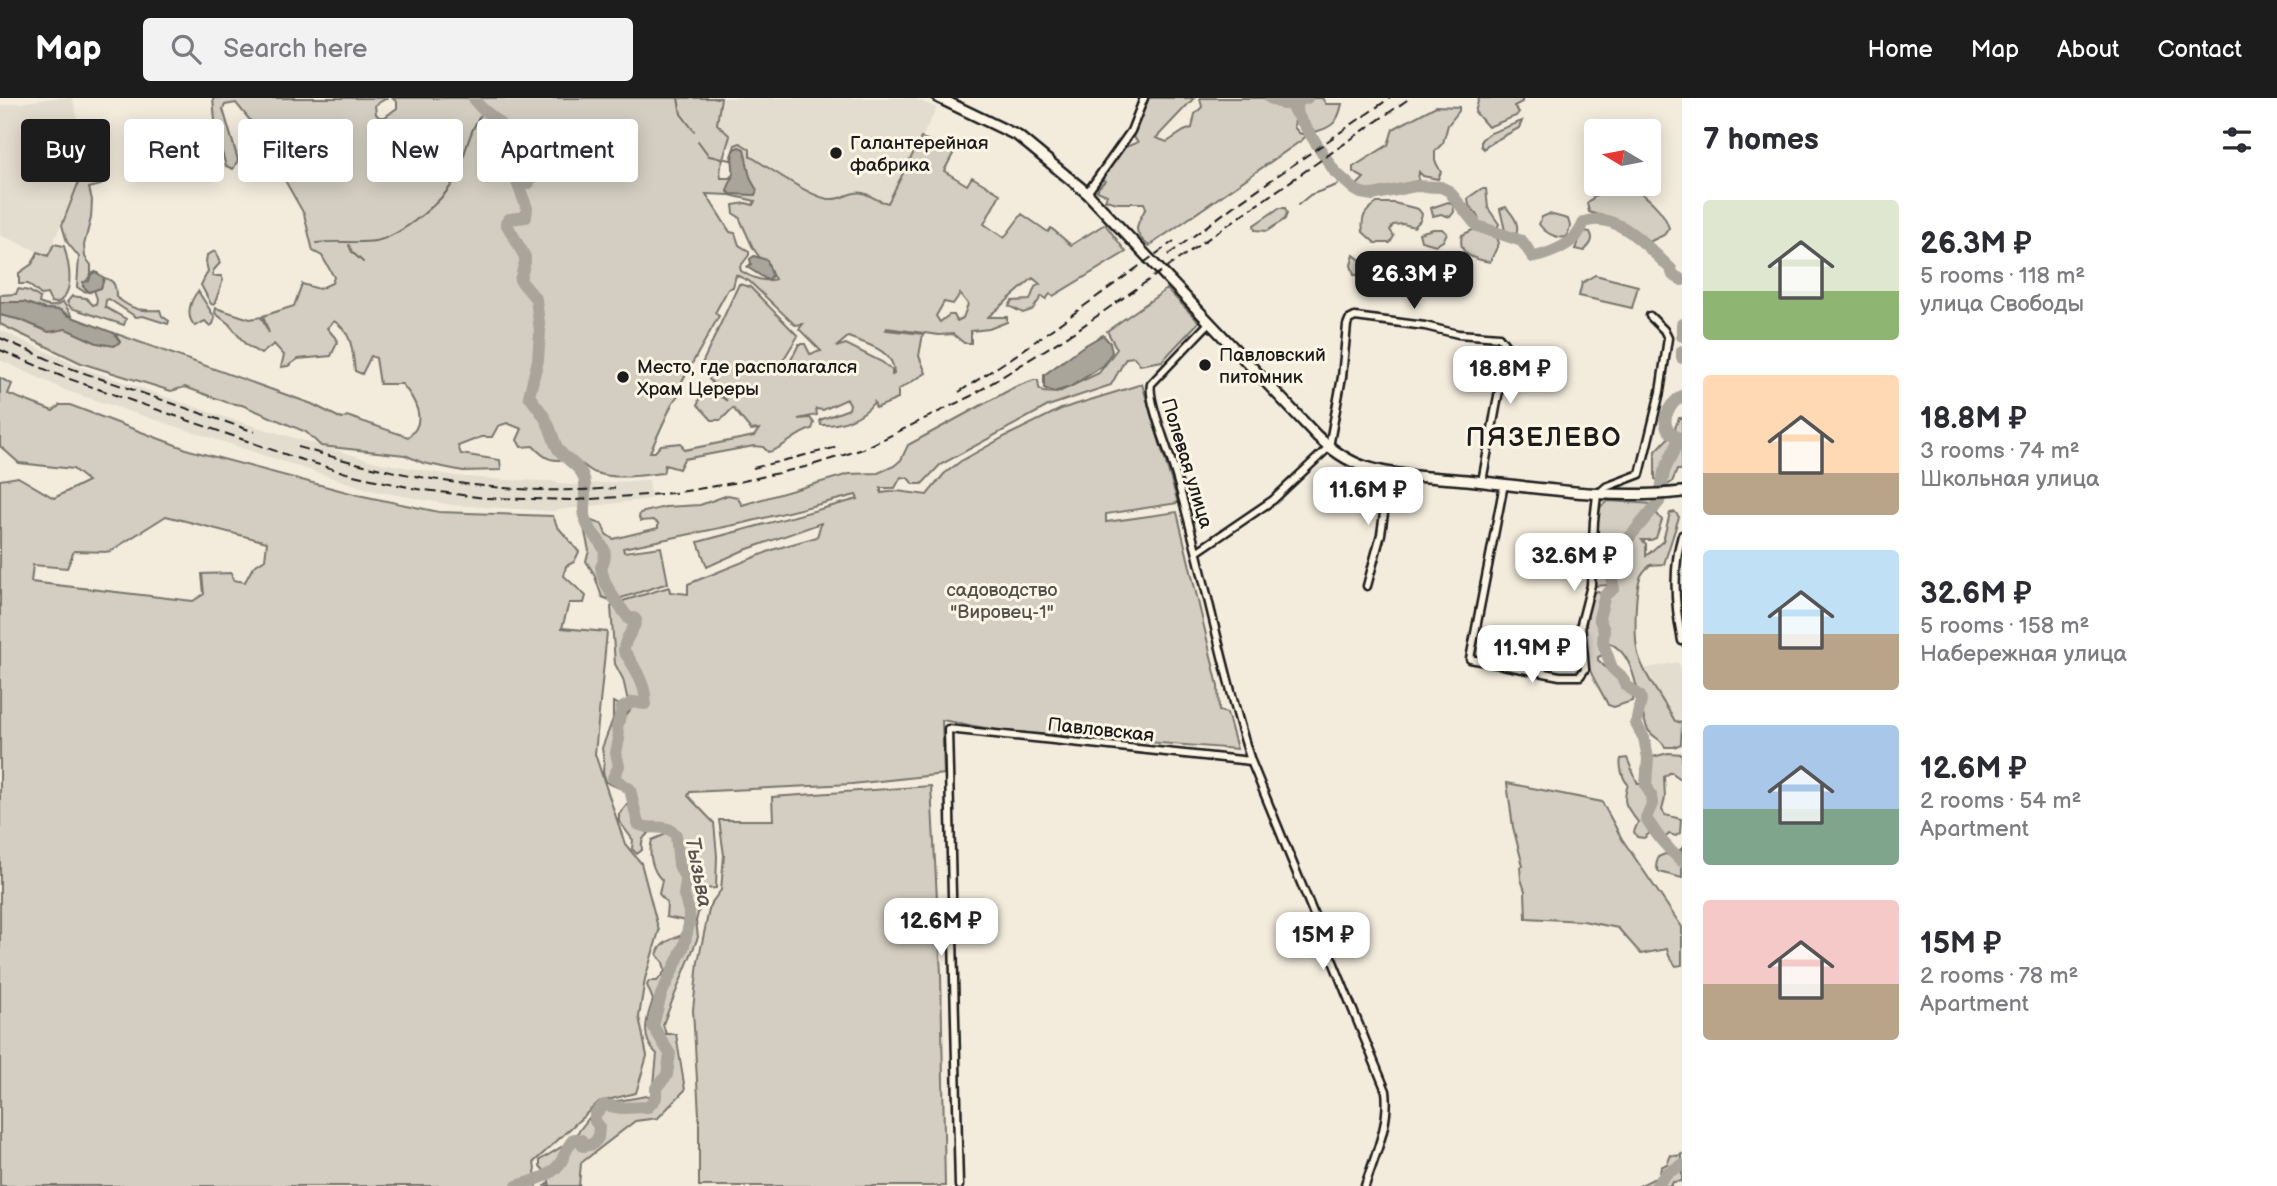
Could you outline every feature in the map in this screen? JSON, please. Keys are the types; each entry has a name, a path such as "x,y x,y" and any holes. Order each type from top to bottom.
{"main road":[{"path":"939,98 1018,136 1087,193 1329,447 1353,462 1390,472 1597,495 1632,496 1682,492"}],"street":[{"path":"1087,193 1130,131 1144,98"},
{"path":"1504,484 1470,660 1560,676 1580,676 1585,668 1581,624 1591,585 1597,495 1606,487 1640,474 1660,392 1668,338 1650,316"},
{"path":"1364,1186 1384,1129 1386,1091 1251,761 1240,726 1198,551 1273,500 1329,447 1342,377 1347,325 1349,320 1355,317 1426,326 1458,334 1500,337 1506,346 1482,482"},
{"name":"Полевая улица","path":"1198,551 1150,390 1151,384 1210,322"},
{"path":"1367,586 1381,534 1390,472"},
{"path":"1682,535 1676,574 1678,620 1682,641"},
{"name":"Павловская","path":"959,1186 948,729 1251,761"}],"shaded area":[{"path":"53,98 73,98 77,119 21,119 21,182 78,182 48,256 0,235 0,106"},
{"path":"723,98 913,98 937,108 888,203 877,201 863,193 851,193 832,200 797,185 750,156 752,148 742,143 723,149 717,127"},
{"path":"739,147 744,149 750,175 757,190 755,195 731,194 727,191 733,176 733,152"},
{"path":"754,256 767,260 772,275 769,281 747,267"},
{"path":"96,272 104,278 101,288 89,292 83,282 89,281 91,274"},
{"path":"0,302 24,302 44,309 60,310 114,333 120,342 114,346 97,343 66,329 49,332 21,320 0,315"},
{"path":"0,330 78,366 224,417 376,462 456,476 551,481 569,485 649,480 651,499 551,511 452,505 370,490 67,391 0,360"},
{"path":"1103,335 1110,343 1112,352 1103,366 1070,387 1054,392 1044,388 1044,375"},
{"path":"1678,662 1682,672 1682,719 1673,722 1643,669"}],"green space":[{"path":"213,98 387,98 375,105 376,114 385,117 397,108 397,102 392,98 721,98 717,124 730,136 720,169 721,178 729,178 736,172 731,156 735,145 740,143 750,149 750,156 813,194 835,199 859,192 888,203 921,138 954,152 944,171 967,185 972,177 1000,194 984,224 1004,238 1022,214 1048,232 1051,228 1071,245 1105,224 1126,252 1053,296 1050,294 1046,299 1042,296 1032,310 1023,313 1009,306 1012,301 1030,300 1035,287 1040,284 1033,278 988,317 1007,317 1007,322 989,329 971,331 971,343 964,343 953,334 939,335 887,328 886,330 923,334 919,356 926,373 898,390 898,399 876,408 874,402 857,417 843,422 821,425 820,420 849,409 847,399 823,410 816,409 817,415 798,419 810,418 814,423 812,429 768,452 763,447 754,446 684,459 679,469 665,465 663,473 604,475 577,462 549,459 533,446 521,447 517,440 522,429 507,423 498,426 492,437 481,437 458,446 461,454 500,460 501,470 463,471 423,463 405,455 321,446 306,432 242,405 185,387 171,391 81,363 0,324 0,315 21,320 49,332 66,328 97,343 120,342 114,333 312,404 342,419 347,416 408,437 418,424 417,410 411,396 402,384 380,384 376,358 371,356 362,374 355,371 348,337 334,321 327,328 338,341 331,356 298,359 281,367 284,355 274,344 261,354 246,345 229,324 215,313 216,308 250,319 261,317 269,333 263,316 294,306 302,284 319,289 332,283 334,277 322,256 313,251 304,214 286,182 353,182 353,119 249,119 236,103 225,105 223,109 238,160 233,169 226,166 224,119 215,119","holes":["706,194 730,195 755,201 753,205 733,205 734,214 739,217 753,248 775,279 758,279 741,271 740,267 749,251 739,245 735,233 730,232","736,275 749,281 795,325 803,324 799,329 821,351 810,354 805,344 799,344 788,366 789,373 780,365 798,336 750,287 739,284 700,368 727,401 717,394 707,392 699,399 698,405 712,420 721,420 733,408 751,430 759,429 754,436 684,450 681,443 661,445 655,452 650,452 679,394 677,390 719,316 715,313 728,289 733,287","960,294 968,304 963,318 957,321 954,315 949,315 940,322 936,316 944,302 953,304","848,337 871,345 885,354 890,359 894,374 892,375 892,370 882,362 846,344 836,347"]},
{"path":"1148,98 1194,98 1156,138 1167,142 1192,128 1195,114 1202,107 1200,98 1296,98 1290,107 1295,120 1294,127 1299,133 1307,135 1149,246 1140,237 1137,228 1146,208 1144,203 1105,200 1107,195 1097,191 1105,181 1100,179 1123,148 1138,142 1133,136"},
{"path":"1322,98 1326,104 1342,104 1334,123 1315,132 1299,111 1302,102"},
{"path":"1479,98 1522,98 1522,102 1514,106 1519,112 1516,116 1488,127 1475,112"},
{"path":"1436,106 1459,107 1448,125 1443,143 1435,151 1435,161 1441,172 1438,179 1423,176 1419,172 1418,181 1365,192 1355,187 1364,178 1353,172 1353,167 1388,145 1393,129"},
{"path":"1522,121 1519,128 1484,149 1481,146 1481,140 1488,134"},
{"path":"79,182 102,182 101,185 89,188 92,200 91,218 84,245 85,257 91,265 91,274 83,286 89,292 77,287 79,257 67,242 62,225"},
{"path":"1481,189 1486,189 1488,208 1499,224 1495,233 1499,243 1490,262 1468,255 1461,242 1462,235 1477,228 1478,218 1469,206 1468,198"},
{"path":"1595,196 1645,196 1663,215 1669,228 1664,235 1649,242 1620,222 1589,212 1587,203"},
{"path":"1448,202 1453,204 1454,212 1450,217 1441,214 1433,216 1431,208"},
{"path":"1377,203 1394,203 1418,209 1422,214 1420,221 1414,227 1393,225 1390,230 1394,236 1390,243 1375,243 1363,232 1363,219 1366,212"},
{"path":"1506,207 1517,224 1516,236 1506,235 1500,209"},
{"path":"1279,208 1285,208 1285,219 1267,231 1255,230 1254,225"},
{"path":"1549,214 1568,219 1570,226 1567,237 1555,236 1541,227 1539,224 1542,217"},
{"path":"1442,229 1447,233 1443,241 1436,245 1421,241 1419,233"},
{"path":"1583,231 1590,232 1592,238 1584,251 1575,249"},
{"path":"54,244 64,246 69,277 67,292 57,303 51,302 47,294 41,295 28,284 19,284 19,273 32,264 38,252 48,256"},
{"path":"215,251 220,263 213,271 213,276 221,276 223,280 214,305 201,285 208,271 207,255"},
{"path":"1354,255 1367,265 1376,267 1374,275 1354,275 1351,265"},
{"path":"1595,275 1638,286 1632,308 1579,296 1582,283"},
{"path":"104,278 113,282 116,297 136,309 160,310 162,316 169,321 168,324 143,316 136,317 109,299 106,300 105,307 126,319 124,325 71,308 67,302 72,296 86,298 93,305 96,304 94,290 101,288"},
{"path":"18,289 29,291 40,298 39,303 45,305 54,306 63,302 73,317 60,310 44,309 22,302 0,302 0,295 16,294"},
{"name":"садоводство \"Вировец-1\"","path":"1167,289 1199,322 1162,361 1140,365 1134,357 1126,358 1111,385 1048,406 940,465 922,484 913,484 908,478 901,477 895,488 881,488 881,493 897,491 927,495 944,474 961,461 1006,436 1061,409 1142,384 1178,503 1106,514 1106,522 1177,512 1218,686 1219,711 1227,713 1237,749 1001,731 942,720 944,774 852,784 690,792 688,796 714,823 717,856 716,888 704,889 696,921 698,937 663,1024 666,1034 676,1034 685,1090 658,1118 635,1121 581,1163 579,1186 545,1186 549,1182 549,1176 540,1166 540,1160 571,1141 600,1104 653,1095 657,1054 646,1035 653,1000 647,985 649,981 657,981 665,971 663,962 657,955 661,946 687,933 689,927 686,921 666,917 667,903 659,894 662,880 653,867 651,845 652,840 664,835 664,830 657,828 647,834 642,842 642,850 637,854 632,849 633,840 619,821 619,814 630,797 628,790 624,786 619,788 606,782 603,772 602,748 613,719 613,702 618,704 623,713 627,714 630,710 623,679 615,664 611,607 616,603 669,587 670,592 688,594 688,584 775,549 817,537 821,523 742,551 707,567 698,542 858,499 856,495 744,523 623,548 624,552 661,547 668,583 612,601 602,597 586,561 589,551 583,523 592,521 602,524 606,534 613,539 658,528 658,523 653,520 641,521 640,513 665,507 700,505 728,495 737,497 742,505 849,474 878,473 901,460 908,445 1015,387 1038,380 1039,388 1043,392 1057,393 1099,373 1117,349 1107,331"},
{"path":"198,291 215,318 210,326 205,321 195,326 190,318 191,304"},
{"path":"0,378 12,384 8,394 53,411 60,405 70,405 189,450 358,495 439,512 553,516 557,526 579,552 574,562 566,566 564,576 586,596 584,603 569,603 562,628 607,632 595,754 625,844 641,863 659,931 645,979 639,1017 647,1056 636,1093 599,1102 534,1162 537,1186 0,1186 0,480 18,477 54,498 88,481 73,469 19,463 0,446","holes":["166,516 267,542 265,559 253,567 245,582 233,580 231,573 202,574 204,594 193,601 31,582 33,565 67,568 74,551 109,552"]},
{"path":"1679,418 1682,418 1682,470 1677,470 1672,482 1667,485 1655,479 1655,452 1673,433"},
{"path":"1609,501 1653,504 1657,509 1662,520 1656,538 1642,540 1646,544 1646,556 1663,541 1670,513 1675,512 1679,517 1664,564 1650,565 1641,576 1636,616 1637,647 1641,663 1675,721 1682,723 1681,744 1674,747 1665,747 1647,728 1635,679 1617,647 1606,642 1602,645 1603,655 1598,657 1598,660 1634,695 1632,701 1614,707 1608,705 1588,665 1586,629 1592,593 1598,591 1609,597 1614,587 1613,570 1610,567 1606,569 1608,585 1594,586 1595,525 1601,506"},
{"path":"1668,753 1682,754 1682,780 1671,772 1664,777 1665,798 1662,810 1665,815 1681,819 1680,833 1676,836 1669,834 1665,838 1651,832 1644,838 1637,837 1634,832 1638,822 1626,804 1628,784 1622,773 1621,759 1627,758 1638,784 1643,784 1642,769 1653,757"},
{"path":"1507,783 1602,802 1622,839 1682,927 1682,965 1676,966 1667,949 1641,954 1618,928 1583,921 1526,918 1525,891 1520,867 1523,866 1513,827"},
{"path":"931,786 941,974 945,1186 699,1186 699,1115 693,1010 698,962 710,905 721,890 724,855 719,820 773,820 772,797"},
{"path":"1682,848 1682,878 1659,872 1656,866 1658,857 1665,854 1673,856"},
{"path":"1682,1154 1682,1181 1673,1182 1671,1186 1639,1186 1659,1179 1661,1167 1667,1164 1671,1155"}],"waterway":[{"name":"Тызьва","path":"474,98 515,141 529,167 529,183 521,180 517,182 527,208 526,217 509,219 506,223 525,257 520,280 536,299 540,331 538,360 529,396 546,420 558,449 583,476 584,515 586,523 605,552 601,567 605,582 629,619 636,620 624,651 642,683 645,704 633,702 622,708 617,728 619,739 616,753 619,766 613,778 630,789 638,824 668,829 676,835 679,865 686,880 684,895 689,912 684,946 661,995 653,1026 670,1054 667,1075 656,1088 656,1098 648,1107 622,1108 604,1105 595,1114 595,1121 599,1126 598,1138 593,1144 583,1146 581,1140 574,1139 554,1170 517,1186"},
{"path":"678,98 681,114 694,131"},
{"path":"1270,98 1290,104 1296,114"},
{"path":"1307,98 1296,105 1297,114 1335,172 1361,193 1373,195 1416,186 1441,187 1449,191 1477,226 1522,241 1533,257 1567,244 1578,234 1584,222 1609,221 1632,233 1671,269 1673,275 1682,280"},
{"path":"316,243 375,241 397,232 422,216 452,185 475,125 484,111"},
{"path":"698,141 709,156 731,160"},
{"path":"1298,205 1310,195 1337,185 1340,177"},
{"path":"349,245 352,252 363,262"},
{"path":"1682,324 1682,336"},
{"path":"1682,351 1682,358"},
{"path":"1682,396 1672,405 1666,416 1667,427 1678,441 1664,472 1659,502 1612,558 1610,573 1614,588 1605,595 1599,618 1604,630 1603,643 1612,668 1641,700 1636,724 1644,738 1648,758 1646,785 1652,804 1646,818 1662,841 1682,861"},
{"path":"1656,1186 1667,1173 1682,1165"},
{"path":"547,1174 550,1186"}],"railway":[{"path":"1168,255 1235,205 1390,98"},
{"path":"0,350 61,376 293,457 353,475 417,489 485,498 576,500 674,493 739,482 809,466 863,449 971,396 1077,330 1410,98"},
{"path":"959,392 1019,353 1174,241"},
{"path":"0,338 64,366 255,432"},
{"path":"298,447 376,468 455,482 534,490 615,488"},
{"path":"753,468 838,447"}],"place":[{"name":"Галантерейная фабрика","path":"836,153"},
{"name":"Павловский питомник","path":"1205,365"},
{"name":"Место, где располагался Храм Цереры","path":"623,377"}],"district":[{"name":"ПЯЗЕЛЕВО","path":"1544,437"}]}
